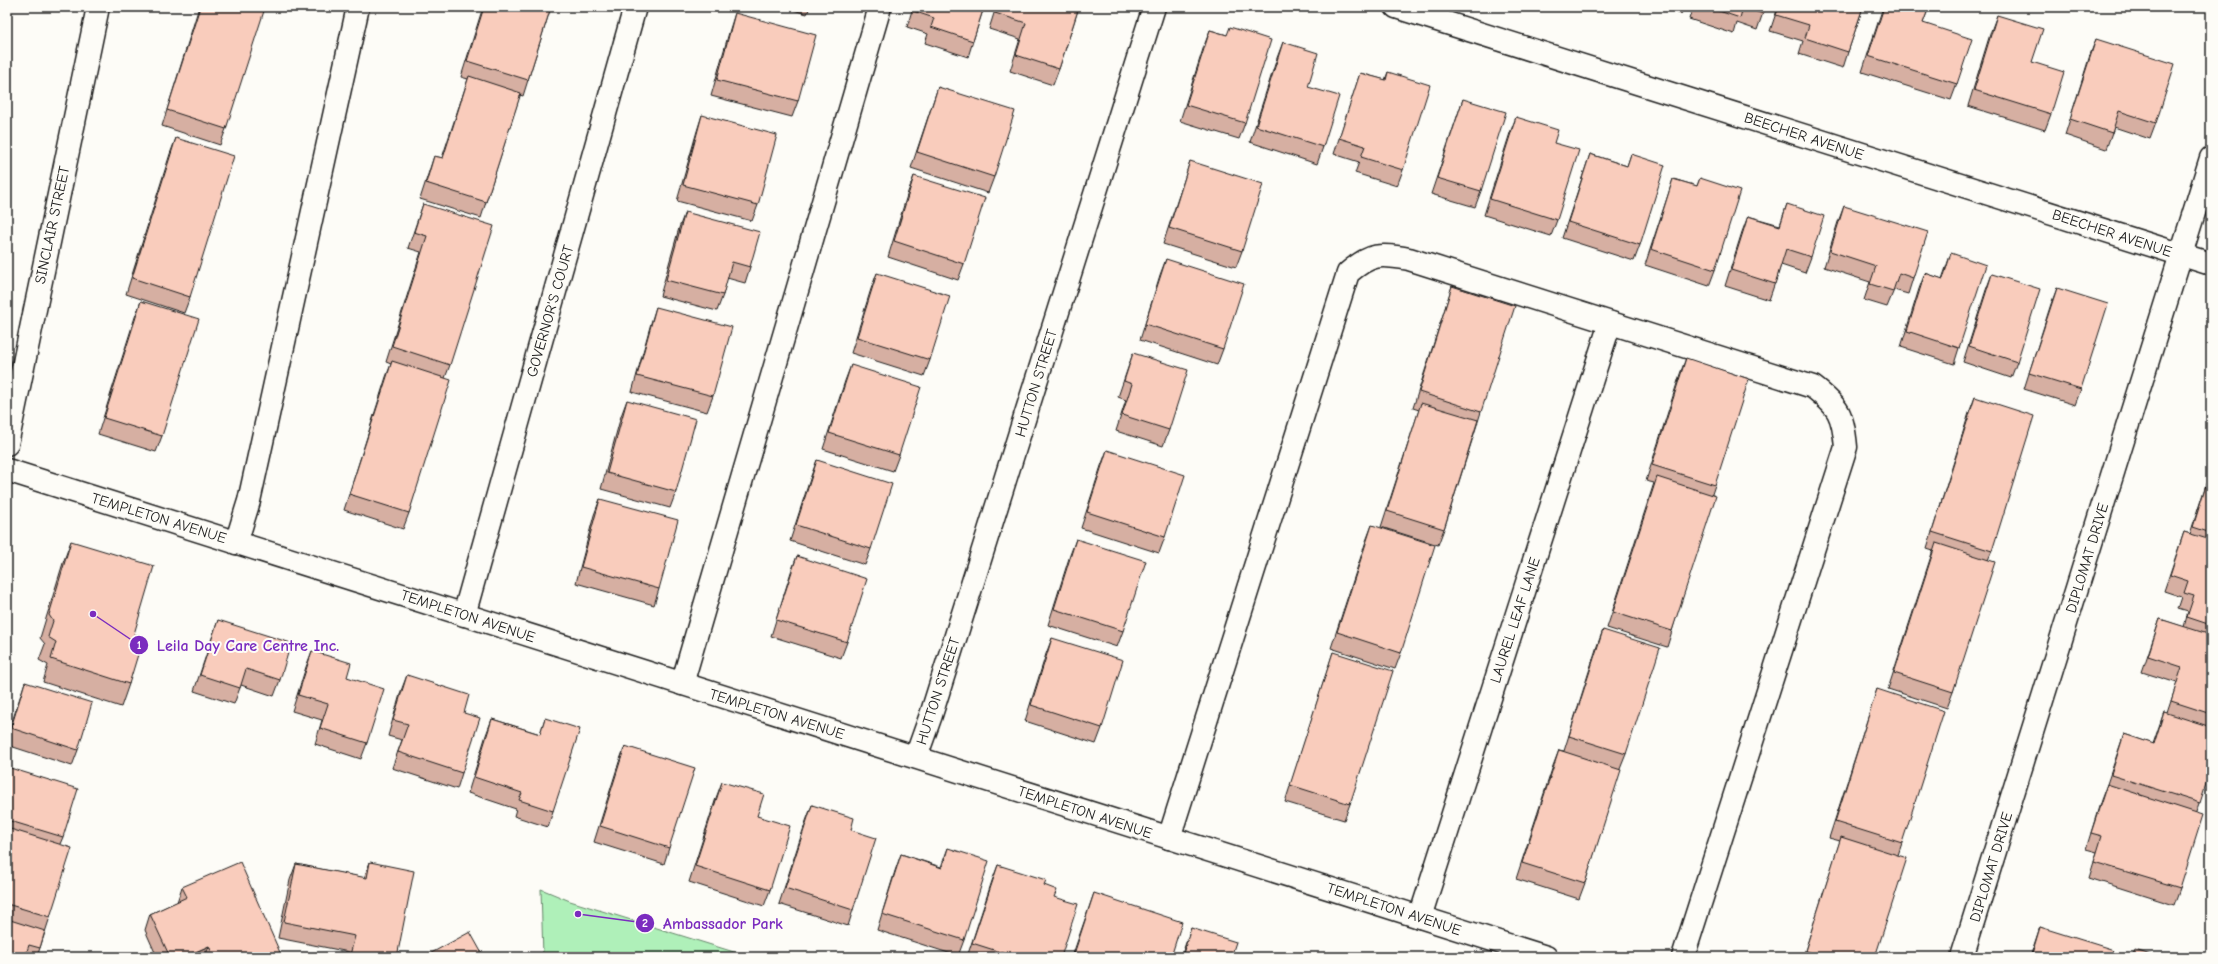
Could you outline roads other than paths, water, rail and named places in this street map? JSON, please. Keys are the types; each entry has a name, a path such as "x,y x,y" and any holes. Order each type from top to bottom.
{"street":[{"name":"SINCLAIR STREET","path":"7,444 98,7"},
{"path":"236,543 249,501 358,7"},
{"name":"GOVERNOR'S COURT","path":"464,614 635,7"},
{"path":"682,684 880,7"},
{"name":"HUTTON STREET","path":"916,757 931,715 1154,7"},
{"name":"BEECHER AVENUE","path":"1396,7 2211,264"},
{"name":"DIPLOMAT DRIVE","path":"1962,957 2211,158"},
{"path":"1169,838 1348,273 1364,259 1387,255 1409,259 1812,387 1828,398 1841,414 1845,430 1846,447 1684,957"},
{"name":"LAUREL LEAF LANE","path":"1420,917 1610,323"},
{"name":"TEMPLETON AVENUE","path":"7,470 1546,957"}],"place":[{"name":"Leila Day Care Centre Inc.","path":"93,614"},
{"name":"Ambassador Park","path":"578,914"}]}
